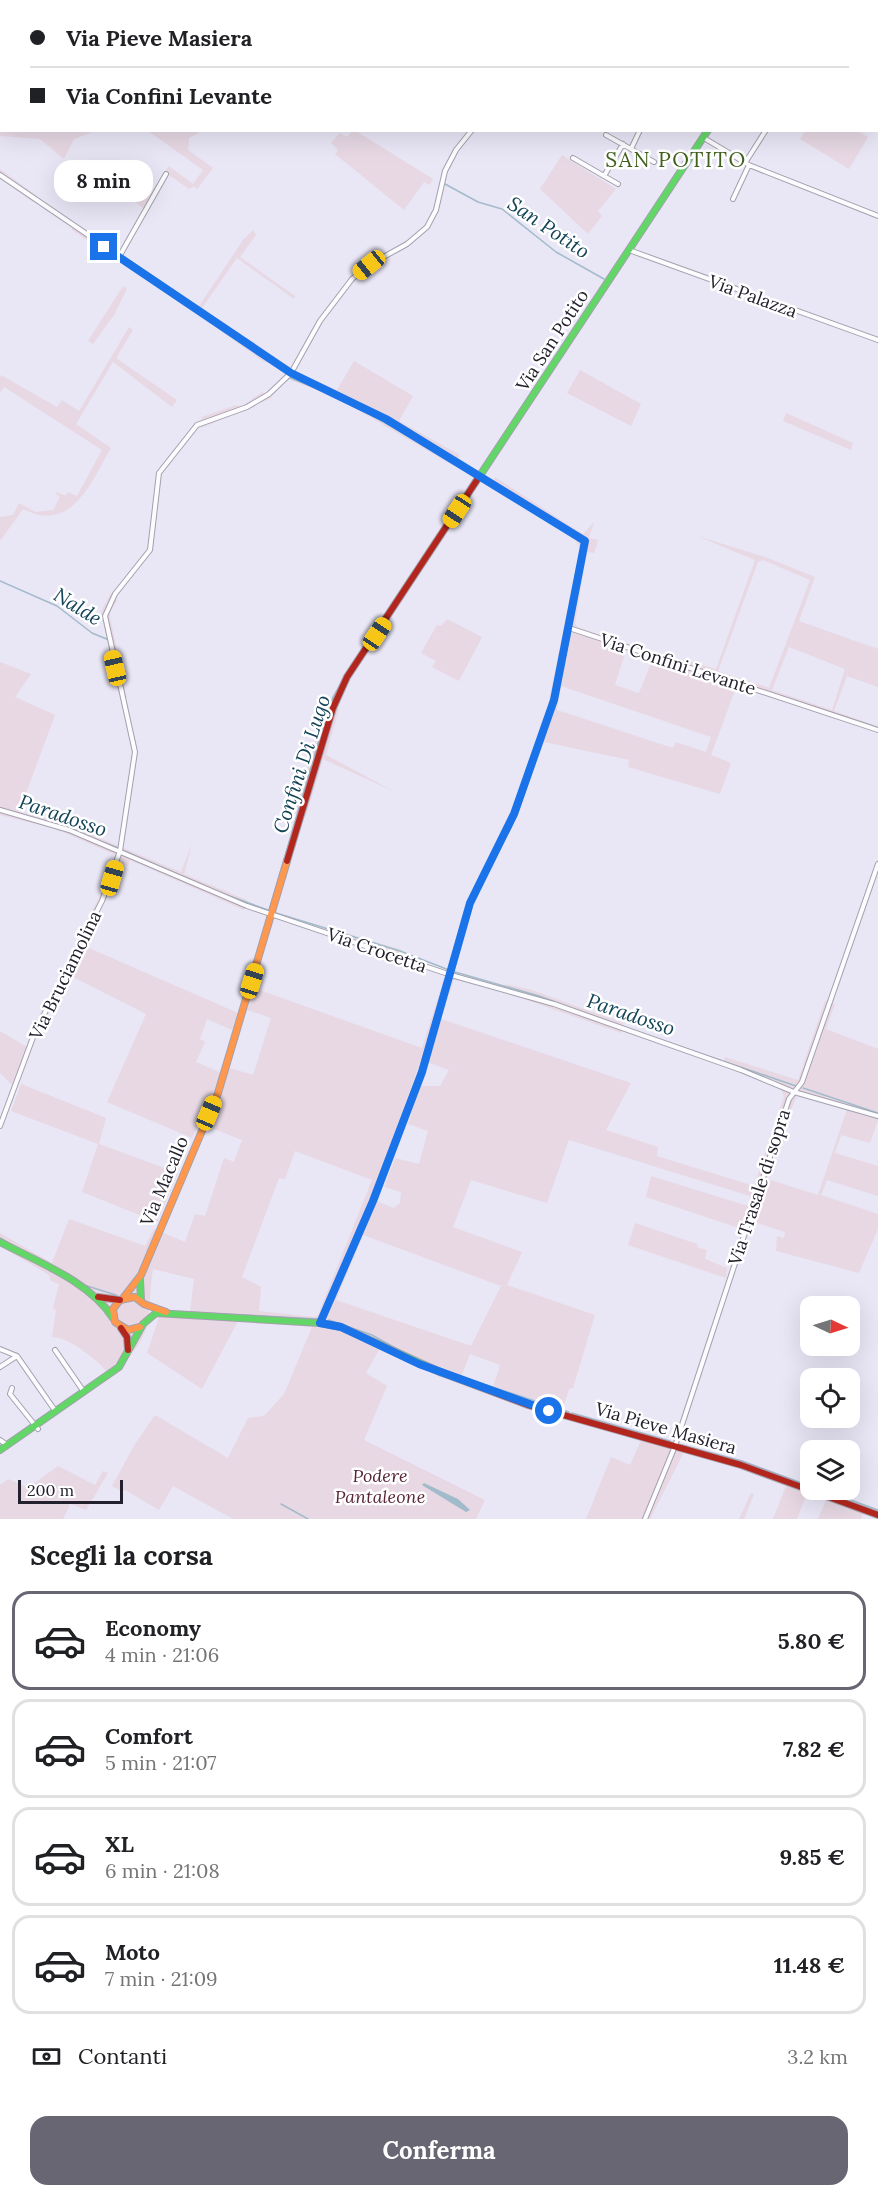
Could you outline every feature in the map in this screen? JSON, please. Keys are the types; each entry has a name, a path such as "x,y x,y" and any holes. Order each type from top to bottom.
{"street":[{"name":"Via Bruciamolina","path":"0,1126 35,1032 102,902 120,851 135,752 105,626 107,608 150,550 157,480 164,465 197,425 258,402 291,373 320,321 352,279 369,265 407,244 427,227 436,210 445,171 456,150 470,132"},
{"path":"631,149 639,132"},
{"name":"Via San Potito","path":"480,475 707,132"},
{"path":"733,200 747,164 765,132"},
{"path":"606,135 654,162"},
{"path":"704,138 747,164 878,216"},
{"path":"604,176 623,144"},
{"path":"573,158 618,184"},
{"path":"119,257 166,174"},
{"path":"0,175 291,373 386,419 585,541 554,700 514,814 470,903 422,1072 377,1190 320,1323"},
{"name":"Via Palazza","path":"629,250 878,340"},
{"name":"Via Macallo","path":"143,1303 139,1288 141,1275 218,1093 333,708 347,677 480,475"},
{"name":"Via Confini Levante","path":"569,628 878,730"},
{"name":"Via Crocetta","path":"0,810 55,825 226,898 451,975 554,1004 741,1070 794,1092 878,1116"},
{"name":"Via Trasale di sopra","path":"645,1519 675,1446 789,1099 799,1088 815,1047 878,864"},
{"path":"0,1242 92,1295 108,1308 127,1337 128,1356"},
{"name":"Via Macallo","path":"122,1298 141,1275"},
{"name":"Via Pieve Masiera","path":"92,1295 135,1297 143,1303 168,1312 268,1322 320,1323 341,1327 419,1364 528,1405 741,1465 878,1515"},
{"path":"113,1318 113,1309 122,1298"},
{"path":"0,1440 3,1447 37,1427 119,1367 128,1356 143,1323 143,1303"},
{"name":"Via Pieve Masiera","path":"118,1325 131,1330 156,1314 168,1312"},
{"path":"0,1349 17,1356 56,1412"},
{"path":"55,1350 85,1392"},
{"path":"0,1367 17,1356"},
{"path":"12,1388 10,1394 37,1427"}],"green space":[{"path":"0,132 92,132 74,139 64,159 40,139 0,136"},
{"path":"149,132 200,132 189,138 188,150 213,168 197,189 194,186 189,189 169,175 145,216 142,214 144,209 114,185 123,172 152,191 169,166 193,184 203,170"},
{"path":"351,132 358,132 433,179 430,185 424,182 404,210 335,154 338,150 331,143 340,133 347,137"},
{"path":"804,132 859,132 868,137 849,169 800,139"},
{"path":"562,155 616,189 598,211 602,216 588,234 540,189"},
{"path":"0,169 37,196 33,202 0,178"},
{"path":"72,223 118,251 113,258 72,230"},
{"path":"253,230 256,235 240,257 295,296 294,299 237,258 202,308 274,357 266,363 155,284 159,281 199,306 243,240"},
{"path":"123,286 127,289 114,315 93,344 88,341"},
{"path":"129,327 133,330 116,358 177,400 172,407 113,362 76,424 111,448 96,475 78,501 67,510 55,515 40,515 23,509 0,541 0,517 13,515 19,503 35,512 53,510 60,497 56,494 57,492 65,496 68,492 77,496 102,450 4,387 0,393 1,375 57,407 62,400 79,411"},
{"path":"354,361 413,396 399,421 460,455 454,466 339,399 291,380 298,373 337,390"},
{"path":"580,370 641,404 631,426 567,393"},
{"path":"262,392 272,398 201,428 202,417 236,405 241,407"},
{"path":"786,413 853,443 851,450 783,421"},
{"path":"495,477 583,534 594,522 589,538 598,540 594,553 587,552 575,623 577,627 634,646 632,651 626,650 615,685 639,693 653,658 661,661 664,654 716,669 755,560 697,536 765,557 815,577 799,621 878,649 878,687 847,676 834,711 868,723 866,728 737,685 711,755 731,763 720,794 628,767 629,760 544,742 510,833 502,830 518,797 547,710 580,548 575,539 491,487","holes":["763,560 810,580 769,688 718,671 758,562","789,647 845,669 832,710 772,690","561,686 711,737 706,752 676,742 673,748 557,710"]},
{"path":"111,593 117,601 110,611 110,617 127,698 118,693 101,611"},
{"path":"447,619 482,637 459,681 432,667 436,661 421,653 437,625 441,626"},
{"path":"0,662 31,674 15,697 55,715 19,812 64,823 181,872 192,844 184,874 247,900 244,910 130,860 128,866 121,863 92,926 86,922 107,883 115,855 56,829 0,815"},
{"path":"326,702 339,709 326,755 395,792 323,759 306,816 294,813"},
{"path":"337,930 402,950 398,962 335,939"},
{"name":"Podere Pantaleone","path":"82,945 238,1013 232,1030 207,1019 200,1039 205,1042 196,1062 226,1075 230,1068 253,1075 271,1018 247,1010 254,988 422,1048 444,979 454,979 441,1019 631,1083 606,1130 658,1147 657,1156 754,1186 784,1096 781,1089 722,1066 725,1057 798,1080 825,1001 835,1004 826,1029 878,1049 878,1120 870,1143 841,1135 835,1153 878,1166 878,1196 827,1180 821,1195 878,1214 878,1229 859,1273 776,1251 777,1236 784,1238 785,1232 751,1221 748,1231 646,1197 651,1176 748,1206 750,1196 569,1140 547,1203 471,1180 453,1227 522,1252 507,1285 595,1315 573,1388 569,1389 563,1408 493,1387 500,1365 470,1354 459,1382 380,1348 366,1373 387,1386 364,1440 485,1500 476,1519 233,1519 173,1486 159,1510 125,1490 122,1492 112,1486 135,1444 155,1415 228,1458 248,1418 264,1416 284,1394 312,1327 238,1321 202,1389 147,1353 160,1314 190,1311 194,1279 153,1269 148,1321 143,1337 134,1351 110,1375 92,1357 76,1346 52,1337 56,1310 53,1308 59,1284 51,1281 49,1275 0,1246 0,1233 52,1263 69,1219 145,1246 154,1229 185,1242 195,1214 205,1216 224,1158 234,1162 242,1140 199,1123 192,1138 107,1102 146,1014 67,974","holes":["421,1060 449,1070 440,1086 420,1086 408,1124 428,1131 419,1164 395,1158 384,1187 401,1192 400,1203 394,1208 371,1199","797,1095 847,1109 818,1195 767,1179 777,1142 783,1143 786,1135 782,1133","295,1151 372,1180 318,1315 314,1317 259,1311 261,1287 242,1277 279,1178 285,1179","363,1235 501,1286 471,1346 336,1300"]},
{"path":"506,984 532,990 623,1023 621,1033 504,992"},
{"path":"0,1031 27,1047 12,1085 0,1073"},
{"path":"21,1084 106,1118 99,1144 178,1173 157,1222 82,1192 98,1144 11,1111"},
{"path":"635,1223 697,1244 697,1247 707,1250 705,1259 727,1268 726,1278 628,1245"},
{"path":"641,1440 684,1452 650,1519 586,1519 611,1457 630,1465"},
{"path":"58,1466 95,1485 103,1471 108,1473 86,1510 42,1493 70,1505 63,1519 0,1519 0,1485 8,1479 33,1490 33,1484"},
{"path":"786,1486 800,1491 800,1500 804,1500 797,1519 773,1519"},
{"path":"751,1493 754,1494 744,1519 739,1519"},
{"path":"826,1500 863,1513 861,1519 818,1519"}],"water":[{"path":"424,1483 458,1499 470,1510 466,1512 422,1485"}],"waterway":[{"name":"San Potito","path":"445,184 478,202 502,209 556,252 604,279"},
{"name":"Confini Di Lugo","path":"290,378 326,392"},
{"name":"Confini Di Lugo","path":"352,404 436,452"},
{"name":"Confini Di Lugo","path":"434,541 475,477"},
{"name":"Nalde","path":"0,581 57,606 92,633 109,640"},
{"name":"Confini Di Lugo","path":"269,911 318,743 333,697 341,683"},
{"name":"Paradosso","path":"0,808 68,828"},
{"name":"Paradosso","path":"89,837 118,848"},
{"name":"Paradosso","path":"122,850 214,890"},
{"name":"Paradosso","path":"221,893 268,910"},
{"name":"Paradosso","path":"276,913 400,951 449,970"},
{"name":"Paradosso","path":"455,972 539,996 594,1016"},
{"name":"Paradosso","path":"644,1034 796,1086"},
{"name":"Paradosso","path":"803,1088 878,1113"},
{"path":"0,1238 30,1255"},
{"path":"69,1277 84,1285 116,1295"},
{"path":"186,1312 318,1319"},
{"path":"329,1320 372,1335 415,1359 465,1378"},
{"path":"468,1379 569,1412"},
{"path":"572,1413 670,1441"},
{"path":"682,1445 742,1461 800,1482"},
{"path":"851,1500 878,1510"},
{"path":"281,1504 308,1519"}],"traffic: fast":[{"path":"479,477 707,132"},
{"path":"0,1242 77,1283 91,1293 113,1318"},
{"path":"140,1280 141,1300"},
{"path":"0,1450 119,1367 143,1324 156,1313 320,1323 341,1327 440,1372"}],"traffic: slow":[{"path":"124,1297 141,1275 218,1093 287,861"},
{"path":"140,1327 128,1330 115,1322 113,1309 120,1300 135,1297 144,1304 166,1312"}],"traffic: jam":[{"path":"287,861 333,708 347,677 479,477"},
{"path":"98,1297 120,1300"},
{"path":"121,1328 127,1337 128,1350"},
{"path":"440,1372 528,1405 741,1465 878,1515"}],"district":[{"name":"SAN POTITO","path":"676,159"}],"route":[{"path":"104,247 291,373 386,419 585,541 554,700 514,814 470,903 422,1072 373,1201 320,1323 341,1327 419,1364 549,1411"}]}
